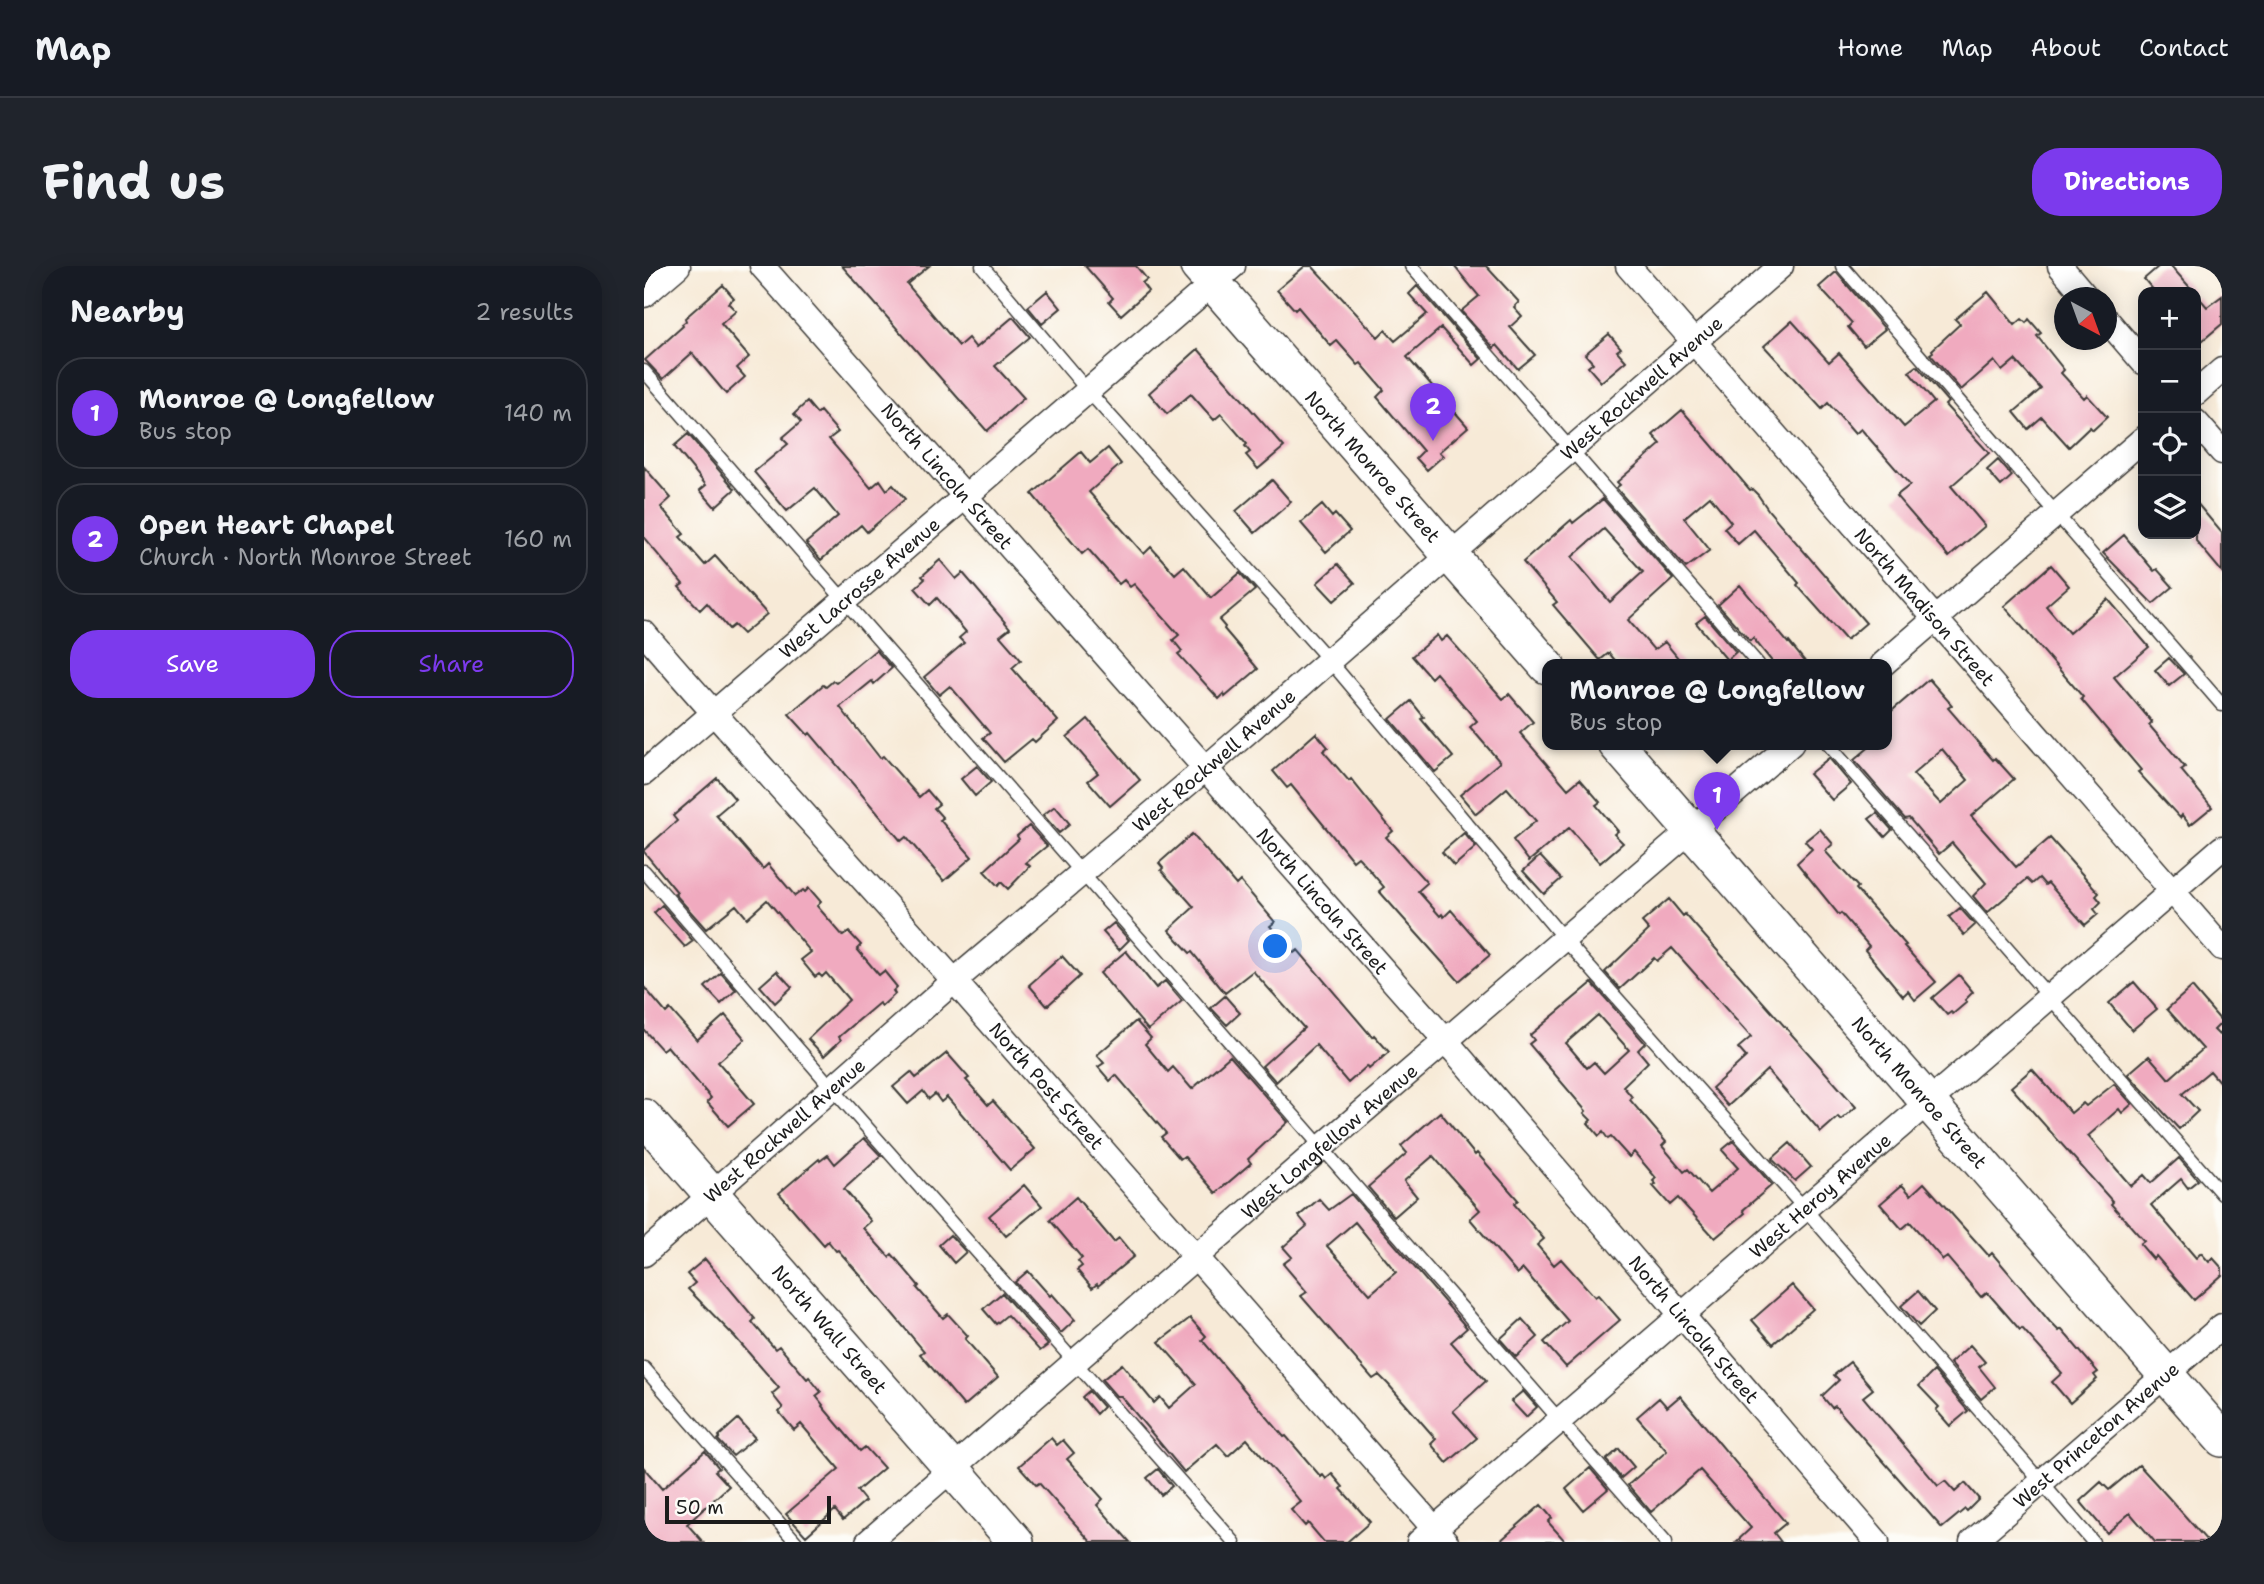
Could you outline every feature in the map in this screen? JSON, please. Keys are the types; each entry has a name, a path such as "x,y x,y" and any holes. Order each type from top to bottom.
{"main road":[{"name":"North Monroe Street","path":"1214,272 1450,556 1542,660"},
{"name":"North Monroe Street","path":"1621,750 2222,1439"},
{"name":"North Wall Street","path":"644,1117 1016,1542"}],"street":[{"path":"644,295 678,266"},
{"name":"North Lincoln Street","path":"762,266 1446,1041 1877,1542"},
{"name":"North Madison Street","path":"1628,266 2222,948"},
{"name":"West Rockwell Avenue","path":"644,1254 954,981 1205,769 1781,266"},
{"path":"2060,266 2078,287"},
{"name":"West Lacrosse Avenue","path":"644,773 1088,391 1214,272"},
{"path":"2117,332 2138,356"},
{"path":"2201,389 2222,370"},
{"path":"2201,428 2222,452"},
{"path":"1888,659 2138,443"},
{"name":"North Post Street","path":"644,633 713,714 1197,1256 1433,1538"},
{"name":"West Longfellow Avenue","path":"868,1542 1784,750"},
{"name":"West Heroy Avenue","path":"1433,1538 1561,1420 2222,848"},
{"name":"West Princeton Avenue","path":"1972,1542 2222,1326"}],"lane":[{"path":"982,266 1088,391 1330,660 1565,940 1805,1209 2093,1542"},
{"path":"1411,266 1754,659"},
{"path":"1842,266 2222,705"},
{"path":"644,371 1666,1542"},
{"path":"1833,750 2222,1194"},
{"path":"644,871 832,1088 1234,1542"},
{"path":"644,1368 796,1542"}],"building":[{"path":"842,266 929,266 907,284 959,346 968,338 976,348 1013,317 1030,337 995,366 1024,398 987,431"},
{"path":"1085,266 1136,266 1147,279 1142,283 1148,291 1121,315 1109,302 1113,298"},
{"path":"1305,266 1312,266 1378,337 1385,330 1395,341 1427,314 1409,294 1417,286 1481,359 1474,365 1441,328 1407,357 1468,427 1439,452 1443,456 1427,470 1416,458 1423,451 1377,397 1384,390 1337,341 1331,346 1298,307 1295,310 1277,290"},
{"path":"1454,266 1486,266 1519,302 1514,307 1522,316 1510,327 1535,355 1518,369 1497,345 1494,348 1461,311 1479,296"},
{"path":"2159,266 2171,266 2190,287 2151,287 2144,279"},
{"path":"1836,272 1885,329 1864,346 1848,327 1852,323 1819,287"},
{"path":"723,285 734,298 728,303 736,311 721,324 749,357 737,368 745,377 726,394 692,353 663,379 645,360 683,326 685,318"},
{"path":"1047,291 1061,308 1042,324 1028,307"},
{"path":"1988,292 2015,325 2022,319 2026,323 2029,319 2041,333 2037,336 2064,370 2061,373 2084,398 2087,395 2107,417 2093,430 2090,427 2069,447 2042,417 2028,429 2014,412 2041,389 2015,360 2002,371 1994,361 1961,390 1930,354 1960,324 1955,319"},
{"path":"2222,296 2222,324 2201,342 2201,300 2207,307"},
{"path":"1792,321 1829,362 1839,353 1904,427 1934,402 1909,372 1917,366 1948,402 1945,405 1989,453 1951,486 1985,526 1949,557 1896,496 1910,485 1861,429 1855,434 1828,403 1822,409 1764,346"},
{"path":"1609,334 1621,348 1617,351 1626,361 1601,382 1588,367 1593,363 1585,354"},
{"path":"1198,349 1284,447 1258,469 1246,455 1250,452 1245,446 1247,444 1221,414 1214,420 1191,394 1167,414 1149,393"},
{"path":"807,402 817,414 820,411 838,432 829,439 871,488 880,480 887,490 893,485 905,499 867,532 861,525 821,560 806,543 838,516 815,488 787,511 754,472 788,444 782,438 801,422 794,414"},
{"path":"1682,410 1866,623 1846,640 1797,585 1799,583 1754,530 1738,544 1724,528 1731,522 1710,496 1684,518 1710,550 1686,568 1616,488 1620,485 1617,482 1661,444 1653,435"},
{"path":"688,434 735,489 715,507 700,490 706,485 674,446"},
{"path":"1108,448 1121,464 1089,492 1144,554 1151,547 1175,574 1184,566 1211,598 1240,573 1255,590 1219,620 1258,669 1225,697 1224,694 1219,699 1178,654 1182,651 1173,640 1179,635 1134,584 1130,587 1124,580 1119,584 1088,549 1082,554 1032,494 1081,452 1090,463"},
{"path":"1998,460 2012,476 2001,486 1987,470"},
{"path":"644,467 671,498 661,507 684,534 680,537 705,565 715,556 767,614 743,634 734,625 729,629 707,603 700,610 679,587 683,584 644,538"},
{"path":"1272,480 1291,502 1255,533 1236,511"},
{"path":"1603,499 1673,579 1628,620 1654,650 1665,642 1679,659 1614,659 1609,653 1599,659 1553,605 1557,602 1523,562 1571,520 1573,523","holes":["1604,529 1643,572 1610,602 1572,557"]},
{"path":"1322,505 1332,517 1335,514 1350,531 1326,552 1301,523"},
{"path":"2201,508 2222,533 2222,572 2196,541 2201,539"},
{"path":"2124,535 2154,571 2157,569 2173,587 2153,604 2103,553"},
{"path":"940,560 956,579 963,573 1010,628 1000,636 1021,660 1012,668 1058,721 1035,742 1032,739 1004,762 983,738 990,733 950,686 939,695 924,677 964,643 959,638 966,632 937,598 930,605 915,588 925,579 922,576"},
{"path":"1338,564 1355,583 1334,601 1317,583"},
{"path":"2051,565 2069,586 2046,606 2069,633 2108,599 2149,647 2114,677 2152,722 2149,725 2185,767 2181,770 2212,807 2190,825 2182,815 2180,818 2138,772 2141,770 2081,699 2083,697 2004,606"},
{"path":"1740,585 1803,659 1770,659 1753,638 1750,641 1718,605"},
{"path":"1705,616 1736,652 1726,659 1696,623"},
{"path":"1437,635 1441,641 1447,636 1503,699 1509,694 1533,722 1520,733 1568,789 1580,779 1600,802 1596,805 1618,831 1614,834 1623,843 1600,863 1569,828 1529,861 1513,840 1536,821 1507,788 1476,814 1460,795 1500,762 1470,727 1477,721 1436,673 1431,678 1412,656"},
{"path":"876,650 892,668 840,707 880,758 883,756 919,797 927,790 939,804 934,808 943,818 940,820 972,857 944,881 906,837 901,841 810,733 808,735 789,714 823,685 826,687 833,681 836,683"},
{"path":"2169,658 2184,674 2169,686 2155,670"},
{"path":"1929,679 1952,705 1948,708 1993,760 1995,758 2014,779 1971,816 2016,867 2050,838 2099,893 2096,896 2101,902 2094,909 2098,914 2085,925 2048,883 2045,885 2039,878 2032,884 2027,879 1987,913 1973,896 1986,883 1952,843 1939,854 1854,760 1866,750 1892,750 1892,711","holes":["1942,749 1968,780 1941,804 1913,774"]},
{"path":"1411,701 1424,717 1421,719 1453,757 1435,772 1390,719"},
{"path":"1088,719 1140,780 1110,806 1088,781 1098,773 1067,737"},
{"path":"1316,733 1328,747 1323,751 1349,781 1351,779 1393,831 1386,837 1427,883 1418,891 1440,916 1442,914 1444,917 1451,910 1490,955 1459,981 1379,891 1384,887 1360,859 1358,857 1353,861 1291,785 1287,788 1273,771"},
{"path":"1829,758 1851,784 1832,800 1809,774"},
{"path":"977,766 991,782 975,796 961,779"},
{"path":"717,778 735,799 716,815 763,869 768,864 795,896 809,888 821,902 817,906 843,936 849,932 861,945 857,949 879,975 884,971 897,987 893,991 895,994 882,1006 879,1003 839,1037 841,1040 824,1056 808,1039 849,1000 826,973 822,977 819,974 815,977 801,960 811,952 767,900 747,918 736,905 706,929 675,894 677,892 644,852 677,821 673,816"},
{"path":"1055,806 1070,824 1059,833 1043,815"},
{"path":"1877,813 1892,830 1885,837 1869,819"},
{"path":"1029,826 1047,846 1026,863 1030,866 1008,889 1001,882 998,886 984,871 1019,839 1017,836"},
{"path":"1820,829 1833,844 1825,851 1936,982 1915,1000 1908,991 1903,996 1865,950 1869,946 1841,913 1839,915 1797,863 1812,849 1805,841"},
{"path":"1464,833 1476,847 1454,866 1442,852"},
{"path":"1192,834 1236,885 1240,881 1275,922 1270,926 1294,953 1298,950 1372,1037 1374,1035 1389,1052 1369,1069 1367,1066 1348,1083 1316,1045 1276,1082 1262,1066 1304,1028 1253,971 1225,993 1192,952 1190,953 1169,930 1194,907 1161,870 1163,868 1159,863"},
{"path":"1540,856 1561,879 1544,894 1523,871"},
{"path":"1669,899 1856,1107 1841,1120 1838,1117 1821,1132 1767,1070 1728,1106 1712,1088 1746,1057 1738,1048 1751,1037 1672,948 1657,961 1654,958 1620,989 1605,972 1649,930 1642,922"},
{"path":"662,905 693,941 685,947 654,913"},
{"path":"1960,908 1975,925 1964,935 1949,917"},
{"path":"1114,923 1129,940 1119,950 1103,932"},
{"path":"1126,951 1156,988 1165,981 1182,1001 1148,1030 1100,973"},
{"path":"1062,956 1080,976 1047,1006 1029,985"},
{"path":"777,971 792,987 775,1003 760,986"},
{"path":"721,973 736,990 721,1004 705,987"},
{"path":"1959,975 1973,992 1965,1000 1967,1002 1953,1014 1951,1012 1947,1015 1932,998"},
{"path":"2134,982 2157,1009 2132,1030 2109,1003"},
{"path":"1592,983 1645,1043 1638,1050 1648,1062 1623,1086 1632,1097 1630,1100 1666,1142 1662,1146 1684,1172 1688,1169 1709,1193 1738,1168 1722,1150 1733,1141 1772,1185 1743,1210 1745,1213 1715,1238 1678,1198 1670,1205 1653,1186 1656,1184 1653,1181 1656,1178 1634,1152 1629,1157 1611,1137 1608,1139 1603,1132 1599,1136 1588,1123 1591,1120 1584,1113 1586,1111 1529,1044 1534,1040 1530,1035","holes":["1598,1015 1629,1050 1604,1073 1594,1062 1587,1068 1566,1043"]},
{"path":"644,987 666,1013 670,1009 697,1040 725,1015 745,1039 718,1062 754,1104 728,1126 707,1102 711,1098 667,1046 662,1050 644,1030"},
{"path":"2192,987 2222,1022 2214,1030 2219,1035 2222,1032 2222,1085 2210,1071 2182,1094 2198,1111 2179,1129 2128,1074 2149,1056 2169,1079 2203,1049 2167,1009"},
{"path":"1225,996 1240,1013 1227,1025 1211,1008"},
{"path":"1136,1021 1151,1038 1145,1044 1168,1072 1173,1067 1192,1089 1230,1056 1288,1122 1248,1159 1251,1163 1216,1193 1184,1156 1180,1159 1161,1137 1166,1133 1116,1075 1110,1081 1098,1067 1104,1063 1097,1055"},
{"path":"947,1053 988,1105 993,1101 1035,1149 1010,1170 947,1097 941,1102 935,1094 929,1099 923,1091 908,1104 893,1087 911,1072 916,1078"},
{"path":"2032,1069 2071,1113 2083,1103 2086,1106 2114,1084 2132,1104 2122,1113 2119,1109 2088,1136 2131,1186 2144,1175 2151,1183 2179,1158 2198,1180 2188,1188 2181,1179 2151,1205 2196,1258 2201,1253 2209,1262 2213,1258 2222,1268 2222,1275 2194,1300 2156,1256 2153,1259 2140,1244 2144,1241 2111,1204 2113,1202 2011,1087"},
{"path":"1440,1112 1475,1155 1477,1153 1518,1200 1514,1204 1544,1239 1537,1245 1554,1265 1561,1259 1620,1320 1566,1367 1544,1342 1568,1321 1523,1269 1517,1274 1470,1219 1480,1210 1433,1156 1404,1181 1417,1197 1394,1217 1368,1187 1407,1153 1401,1146"},
{"path":"864,1138 881,1156 844,1189 871,1221 863,1228 889,1257 892,1254 943,1318 948,1314 968,1336 965,1339 998,1377 964,1406 920,1354 924,1351 860,1275 828,1241 824,1245 779,1193 819,1159 820,1161 828,1155 835,1164"},
{"path":"1790,1143 1811,1167 1795,1181 1772,1159"},
{"path":"1924,1183 1989,1256 1992,1253 2050,1322 2059,1331 2061,1329 2098,1372 2094,1375 2097,1379 2070,1403 2052,1382 2062,1373 2022,1328 2020,1330 1987,1292 1981,1297 1947,1257 1943,1260 1910,1222 1902,1229 1880,1204 1902,1185 1911,1195"},
{"path":"1024,1185 1042,1206 1006,1236 989,1216"},
{"path":"1351,1194 1467,1328 1451,1342 1486,1381 1453,1411 1477,1438 1447,1463 1431,1444 1436,1439 1379,1375 1373,1379 1301,1296 1307,1292 1283,1264 1292,1257 1283,1247 1307,1226 1299,1216 1319,1199 1329,1210","holes":["1355,1222 1396,1272 1370,1294 1327,1246"]},
{"path":"1076,1197 1114,1242 1119,1238 1134,1256 1092,1288 1077,1270 1082,1266 1078,1261 1082,1258 1050,1220"},
{"path":"950,1235 966,1252 954,1263 939,1245"},
{"path":"705,1259 755,1319 752,1322 775,1349 779,1346 807,1379 809,1377 821,1392 816,1396 822,1406 860,1451 865,1447 884,1468 857,1491 865,1501 843,1520 835,1510 806,1536 786,1514 839,1469 801,1424 794,1430 779,1412 783,1408 772,1394 779,1388 735,1337 688,1289 695,1283 687,1274"},
{"path":"1028,1271 1075,1320 1061,1333 1015,1282"},
{"path":"1792,1285 1813,1309 1773,1344 1752,1320"},
{"path":"1918,1291 1935,1311 1919,1326 1901,1306"},
{"path":"1002,1293 1048,1345 1040,1351 1007,1315 996,1324 983,1309"},
{"path":"1190,1318 1206,1336 1202,1340 1284,1437 1286,1436 1321,1477 1323,1475 1326,1479 1332,1474 1343,1487 1341,1489 1370,1522 1347,1542 1324,1542 1308,1523 1305,1526 1291,1510 1301,1502 1247,1439 1228,1456 1217,1444 1184,1472 1121,1396 1116,1396 1102,1380 1122,1364 1154,1403 1160,1397 1169,1408 1196,1384 1159,1342"},
{"path":"1522,1319 1538,1337 1516,1357 1500,1339"},
{"path":"1970,1345 1985,1362 1979,1367 1995,1387 1981,1399 1950,1363"},
{"path":"1850,1362 1873,1389 1863,1397 1938,1486 1945,1481 1955,1492 1965,1483 1979,1499 1942,1528 1835,1406 1832,1408 1822,1396 1839,1380 1834,1375"},
{"path":"1934,1371 1968,1411 1950,1426 1936,1410 1939,1407 1919,1386"},
{"path":"1089,1391 1103,1407 1096,1414 1082,1397"},
{"path":"1523,1391 1537,1407 1526,1417 1511,1401"},
{"path":"1680,1396 1786,1523 1774,1533 1781,1542 1736,1542 1751,1528 1700,1470 1651,1512 1628,1485 1667,1451 1637,1417 1659,1398 1667,1407"},
{"path":"738,1419 755,1438 733,1456 718,1440"},
{"path":"1051,1438 1057,1445 1063,1440 1074,1453 1067,1459 1103,1499 1097,1505 1130,1542 1091,1542 1039,1483 1036,1485 1019,1466"},
{"path":"1619,1449 1634,1467 1621,1478 1606,1460"},
{"path":"705,1451 719,1468 715,1471 729,1486 687,1524 703,1542 644,1542 644,1468 662,1489"},
{"path":"2139,1465 2208,1542 2155,1542 2130,1513 2107,1533 2080,1501 2101,1482 2109,1490"},
{"path":"1590,1468 1608,1489 1583,1510 1566,1489"},
{"path":"1158,1469 1172,1486 1161,1495 1147,1478"},
{"path":"1541,1505 1552,1518 1548,1522 1566,1542 1499,1542"}],"place":[{"name":"Open Heart Chapel","path":"1433,441"},
{"name":"Monroe @ Longfellow","path":"1717,830"}]}
